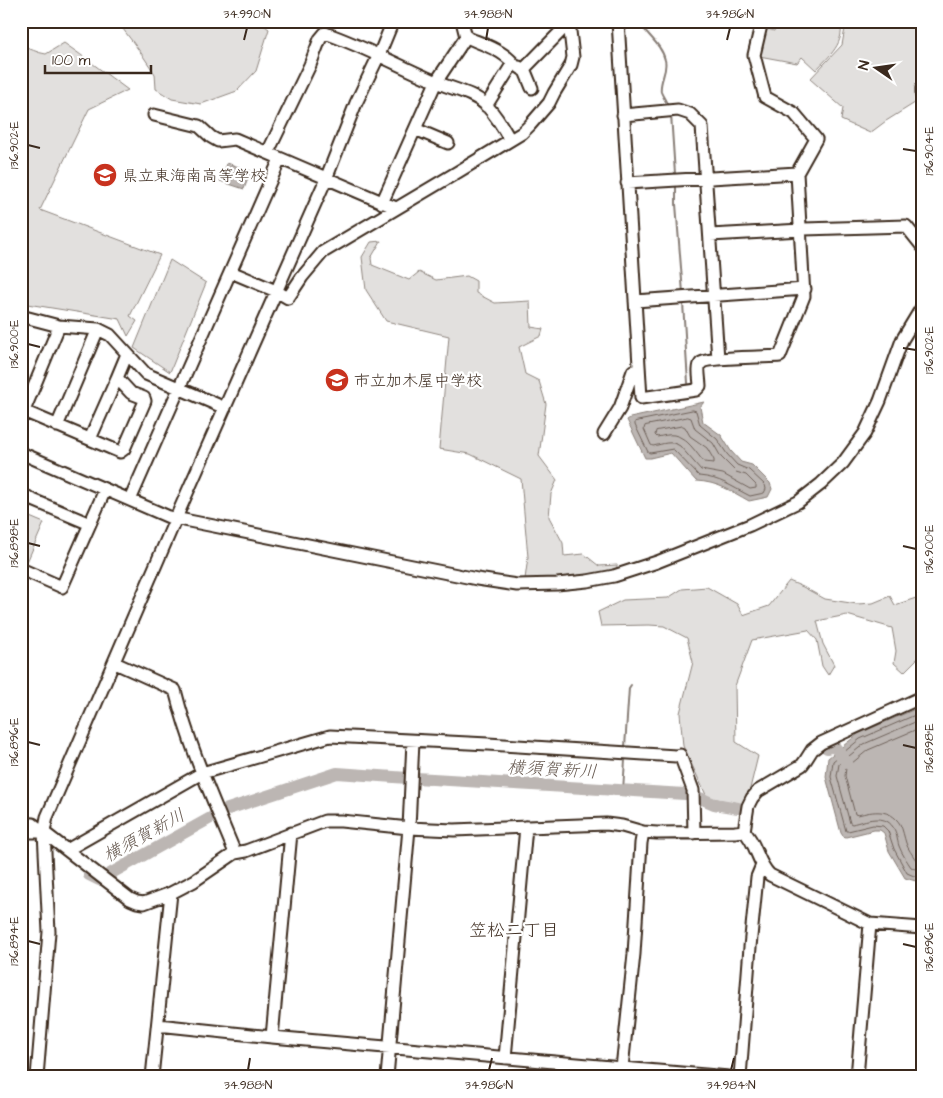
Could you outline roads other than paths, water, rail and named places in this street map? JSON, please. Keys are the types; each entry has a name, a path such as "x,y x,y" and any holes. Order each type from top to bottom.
{"street":[{"path":"37,1077 49,932 44,832 47,817 176,518 326,179 356,102 380,55 393,21"},
{"path":"382,203 436,82 466,37 462,21"},
{"path":"618,21 641,398 696,390 700,386 699,367 705,361 780,356 804,296 798,172 816,139 794,113 765,97 754,56 762,21"},
{"path":"486,106 518,66 571,22"},
{"path":"231,272 288,298 302,277 323,252 510,140 530,126 549,103 571,65 573,57 571,22"},
{"path":"268,152 310,65 320,39 325,33 349,41 476,99 486,106 510,140"},
{"path":"466,37 498,50 525,71 532,88"},
{"path":"922,88 922,96"},
{"path":"623,115 678,110 690,114 702,126 718,359"},
{"path":"154,115 199,126 218,141 235,138 396,208"},
{"path":"415,130 448,142"},
{"path":"130,500 280,159"},
{"path":"627,183 798,172"},
{"path":"710,235 906,226 922,246"},
{"path":"635,300 805,289"},
{"path":"21,453 168,517 491,582 518,585 587,581 614,576 657,562 750,525 798,502 821,484 843,462 865,432 880,402 902,340 922,307"},
{"path":"21,316 59,326 98,329 110,335 146,374 225,408"},
{"path":"59,326 22,413 120,452 124,449 145,401 144,398 131,392 117,378"},
{"path":"57,426 98,329"},
{"path":"90,440 127,354"},
{"path":"604,434 620,408 633,371 639,372"},
{"path":"21,569 62,587 105,490"},
{"path":"21,512 24,496 90,524"},
{"path":"115,662 175,690 182,719 235,854"},
{"path":"744,831 746,815 752,798 758,791 802,764 814,747 922,697"},
{"path":"67,850 202,773 330,736 680,756 693,790 694,832"},
{"path":"387,1077 409,828 413,741"},
{"path":"21,823 33,824 130,899 144,903 171,893 194,881 235,854 325,821 454,830 606,824 657,833 744,831"},
{"path":"505,1058 526,827"},
{"path":"744,831 750,837 762,865 770,875 870,924 922,928"},
{"path":"21,832 44,832"},
{"path":"622,1068 634,954 643,832"},
{"path":"272,1037 291,833"},
{"path":"740,1077 757,877 762,865"},
{"path":"152,1077 171,893"},
{"path":"857,1077 870,924"},
{"path":"158,1025 272,1037 729,1077"}],"water":[{"path":"227,163 251,171 244,189 220,181"},
{"path":"704,402 700,407 703,422 721,435 741,462 752,465 770,483 772,489 768,497 749,501 718,485 696,481 671,453 645,458 627,420"},
{"path":"922,706 922,879 916,881 905,878 889,851 884,833 880,830 843,836 826,777 828,758 858,734"}],"waterway":[{"path":"638,21 657,44 663,55 666,64 661,92 668,107"},
{"path":"671,114 675,174"},
{"path":"676,186 683,293"},
{"path":"683,303 688,383"},
{"path":"625,747 629,688 631,685"},
{"path":"827,748 834,746 847,763"},
{"path":"623,791 625,760"},
{"name":"横須賀新川","path":"225,810 337,773 408,778"},
{"name":"横須賀新川","path":"416,778 685,794"},
{"name":"横須賀新川","path":"700,798 714,804 738,808"},
{"name":"横須賀新川","path":"89,875 99,880 216,815"}],"place":[{"name":"県立東海南高等学校","path":"105,175"},
{"name":"市立加木屋中学校","path":"337,380"}],"district":[{"name":"笠松二丁目","path":"514,930"}]}
